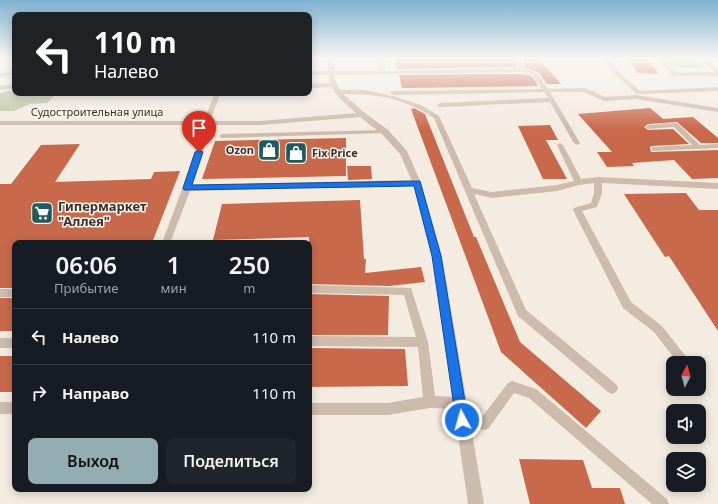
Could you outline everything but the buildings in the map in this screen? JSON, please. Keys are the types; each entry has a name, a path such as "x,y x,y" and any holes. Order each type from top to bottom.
{"street":[{"path":"332,83 337,92 362,115 385,132 404,153 417,183 437,256 476,504"},
{"name":"Судостроительная улица","path":"0,123 260,123 362,115"}],"lane":[{"path":"540,83 577,143"},
{"path":"627,83 639,93 718,89"},
{"path":"0,88 12,86"},
{"path":"312,86 333,86"},
{"path":"337,92 403,93 585,90 604,99 636,97 718,110"},
{"path":"365,92 408,101 423,107 437,118 522,313 612,388"},
{"path":"167,240 207,130 206,123 217,96"},
{"path":"440,105 552,100"},
{"path":"648,127 676,125 698,147"},
{"path":"222,136 385,132"},
{"path":"560,145 580,182"},
{"path":"654,149 718,146"},
{"path":"468,190 492,195 557,188 580,182 598,180 718,186"},
{"path":"598,180 598,193 594,205 577,210 627,305 658,329 680,356"},
{"path":"187,188 417,183"},
{"path":"312,289 408,291 422,342 430,402"},
{"path":"0,293 12,292"},
{"path":"312,341 422,342"},
{"path":"0,343 12,342"},
{"path":"462,420 484,424 512,387 532,393 662,504"},
{"path":"312,409 388,410 430,402 460,403"},
{"path":"0,408 12,408"}],"green space":[{"path":"12,91 12,96 54,96 47,103 30,104 14,111 0,111 0,93"}],"place":[{"name":"Ozon","path":"269,150"},
{"name":"Fix Price","path":"296,153"},
{"name":"Гипермаркет \"Аллея\"","path":"42,213"}],"route":[{"path":"199,152 187,188 417,183 437,256 444,292 462,420"}]}
